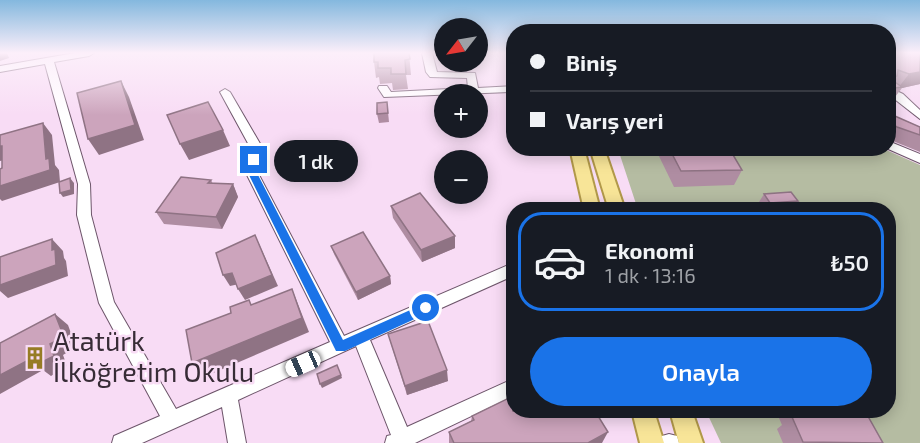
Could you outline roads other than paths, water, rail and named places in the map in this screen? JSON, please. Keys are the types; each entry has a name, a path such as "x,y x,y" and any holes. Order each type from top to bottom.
{"main road":[{"path":"579,156 590,202"},
{"path":"600,156 614,202"},
{"path":"646,418 652,443"},
{"path":"683,418 691,443"}],"street":[{"path":"53,74 84,184 84,215 107,303 173,421"},
{"path":"433,74 471,75 473,84"},
{"path":"384,88 388,95 434,93"},
{"path":"488,90 506,89"},
{"path":"225,92 256,147 252,173 340,347"},
{"path":"896,94 920,116"},
{"path":"896,148 920,159"},
{"path":"121,443 506,272"},
{"path":"362,338 400,441 506,390"},
{"path":"228,397 237,443"}],"place":[{"name":"Atatürk İlköğretim Okulu","path":"35,358"}]}
